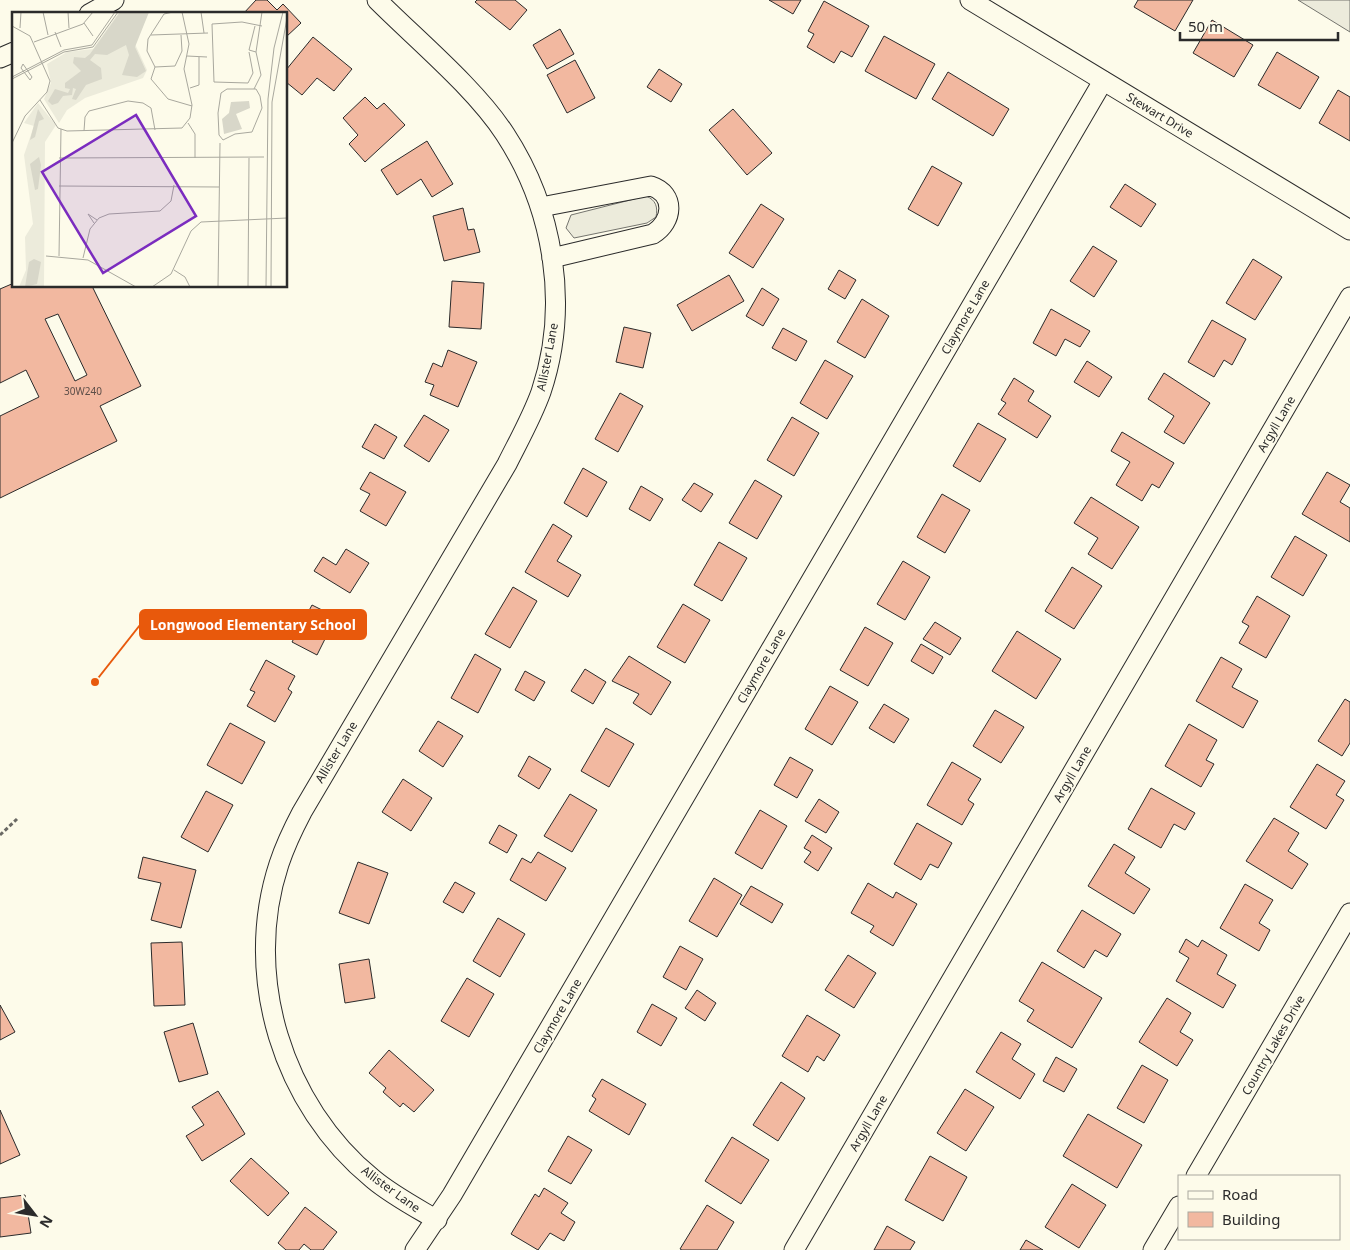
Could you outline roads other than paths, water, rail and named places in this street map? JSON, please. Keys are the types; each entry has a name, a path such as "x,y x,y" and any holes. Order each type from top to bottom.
{"street":[{"path":"93,12 114,0"},
{"name":"Allister Lane","path":"377,0 490,115 504,133 524,168 541,207 555,282 556,314 547,368 534,411 507,464 302,812 278,866 267,926 266,957 270,1000 281,1046 297,1087 323,1128 354,1162 374,1180 436,1220"},
{"name":"Stewart Drive","path":"970,0 1350,230"},
{"path":"0,58 12,53"},
{"name":"Claymore Lane","path":"415,1250 436,1220 1103,81"},
{"path":"541,207 634,187 651,186 660,188 668,200 668,219 663,228 653,234 552,258"},
{"name":"Argyll Lane","path":"794,1250 1350,297"},
{"name":"Country Lakes Drive","path":"1197,1175 1350,914"},
{"path":"1153,1250 1178,1208"}],"place":[{"name":"Longwood Elementary School","path":"95,682"}]}
